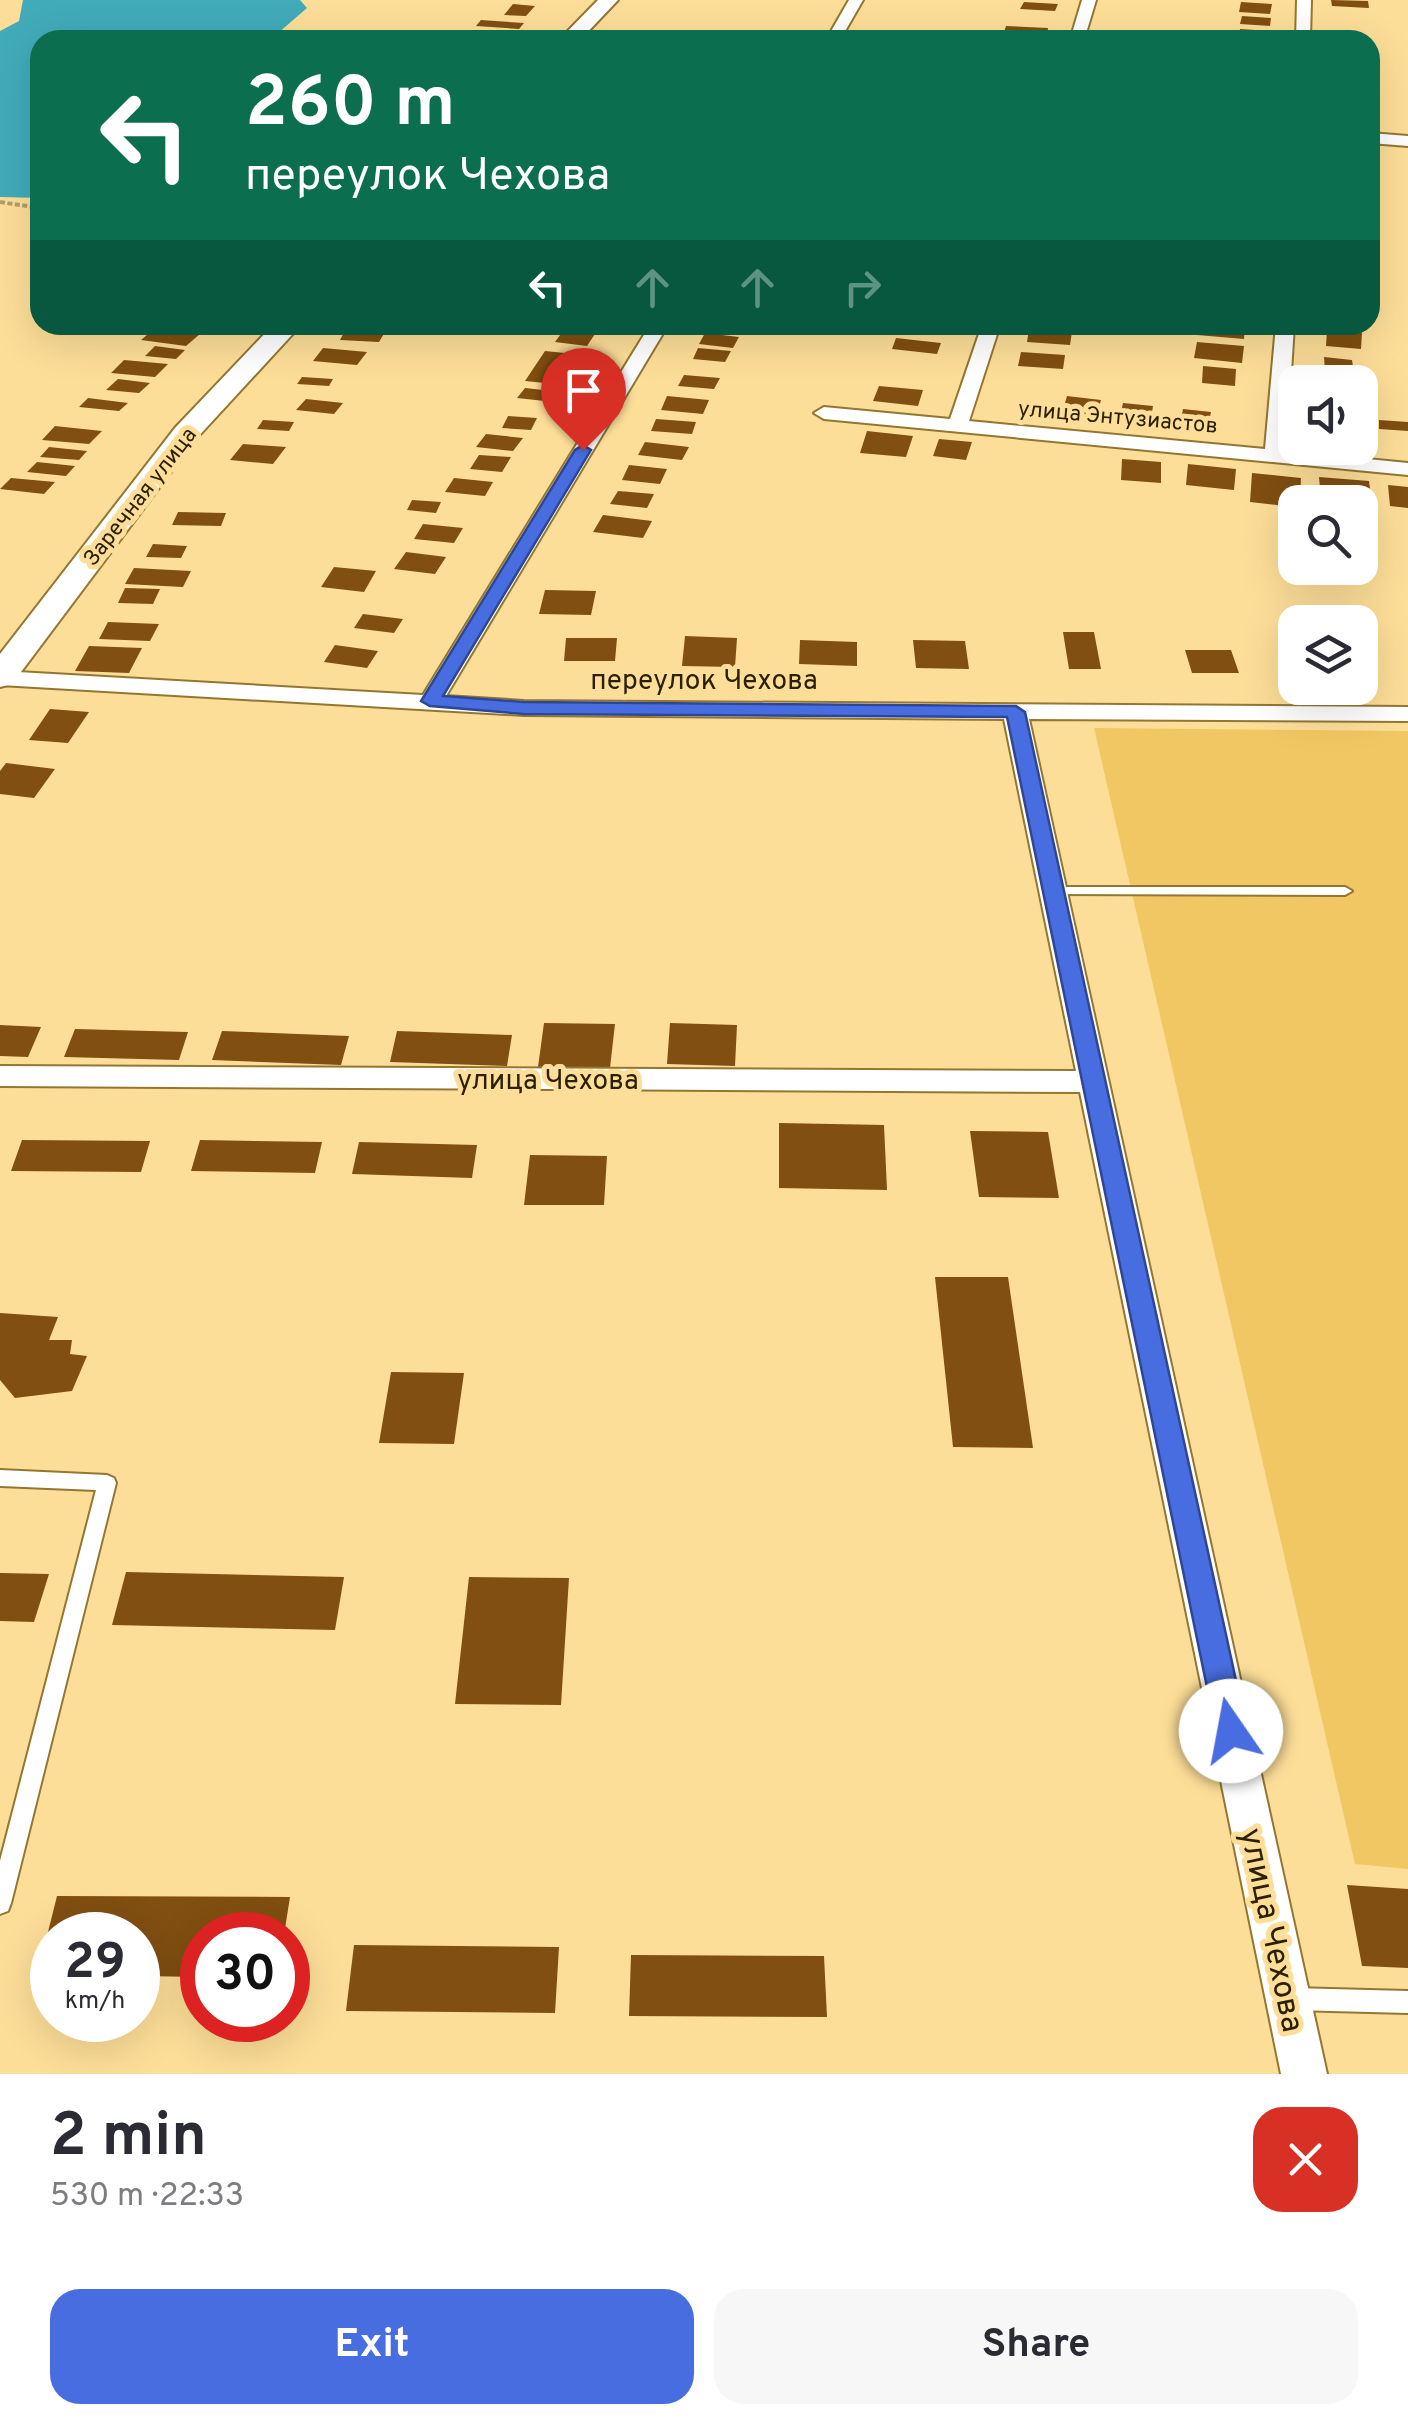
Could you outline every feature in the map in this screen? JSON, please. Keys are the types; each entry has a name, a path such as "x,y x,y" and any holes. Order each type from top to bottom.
{"main road":[{"path":"580,30 609,0"},
{"name":"Заречная улица","path":"0,678 185,434 279,335"}],"street":[{"path":"840,30 856,0"},
{"path":"1079,30 1088,0"},
{"path":"1302,30 1304,0"},
{"path":"1380,139 1408,141"},
{"path":"430,701 653,335"},
{"path":"957,427 988,335"},
{"path":"1275,455 1284,335"},
{"name":"улица Энтузиастов","path":"824,413 1408,469"},
{"name":"переулок Чехова","path":"0,678 524,708 1408,714"},
{"name":"улица Чехова","path":"1016,712 1304,2074"},
{"name":"улица Чехова","path":"0,1076 1095,1082"}],"lane":[{"path":"1056,891 1345,891"},
{"path":"0,1478 106,1484 0,1903"},
{"path":"1287,1999 1408,2002"}],"path":[{"path":"0,202 30,206"}],"shaded area":[{"path":"1094,728 1408,731 1408,1869 1355,1864"}],"water":[{"path":"23,0 300,0 307,8 282,30 30,30 30,198 0,197 0,31 19,21"}],"building":[{"path":"1331,0 1368,1 1369,8 1332,6"},
{"path":"1024,2 1058,4 1055,11 1020,9"},
{"path":"1241,2 1272,4 1270,14 1239,12"},
{"path":"513,4 535,6 526,16 504,15"},
{"path":"1242,16 1271,18 1270,26 1240,24"},
{"path":"481,20 524,23 519,29 476,26"},
{"path":"1006,26 1048,28 1048,30 1005,30"},
{"path":"147,335 199,335 186,346 141,340"},
{"path":"343,335 383,335 379,342 340,340"},
{"path":"560,335 594,335 587,346 555,342"},
{"path":"704,335 739,337 733,348 699,344"},
{"path":"1028,335 1072,335 1070,345 1027,342"},
{"path":"1197,335 1244,335 1244,339"},
{"path":"1327,335 1362,335 1361,349 1326,346"},
{"path":"896,338 941,343 937,354 892,349"},
{"path":"1197,342 1244,346 1242,363 1194,358"},
{"path":"155,346 185,350 176,359 145,356"},
{"path":"323,348 367,352 357,365 313,361"},
{"path":"698,348 731,351 725,362 693,359"},
{"path":"545,351 585,355 565,385 525,381"},
{"path":"1021,352 1065,355 1063,369 1018,366"},
{"path":"1324,357 1352,360 1353,365 1325,365"},
{"path":"124,360 168,364 155,377 111,373"},
{"path":"1203,366 1236,369 1235,386 1202,383"},
{"path":"684,375 720,378 714,389 678,386"},
{"path":"302,377 333,379 329,386 297,384"},
{"path":"118,379 150,383 139,393 106,390"},
{"path":"879,386 923,390 918,406 873,401"},
{"path":"525,388 561,392 554,402 517,398"},
{"path":"667,396 709,400 703,414 661,410"},
{"path":"1067,396 1101,400 1095,421 1061,417"},
{"path":"88,398 128,403 119,411 79,407"},
{"path":"306,399 343,403 334,414 296,410"},
{"path":"1123,403 1153,406 1150,425 1119,422"},
{"path":"1183,409 1211,412 1207,432 1179,429"},
{"path":"508,416 537,418 531,430 502,428"},
{"path":"656,419 696,422 692,434 651,431"},
{"path":"263,420 294,422 289,431 257,429"},
{"path":"1379,420 1408,422 1408,431 1379,429"},
{"path":"55,426 102,431 89,444 42,440"},
{"path":"867,431 913,436 906,457 860,453"},
{"path":"486,434 523,438 513,451 476,447"},
{"path":"939,439 972,442 966,460 933,456"},
{"path":"645,442 689,447 682,460 638,455"},
{"path":"243,444 286,447 273,464 230,460"},
{"path":"49,447 87,451 79,460 40,457"},
{"path":"479,455 511,457 502,472 470,469"},
{"path":"1122,459 1161,462 1161,483 1121,480"},
{"path":"37,462 75,466 66,476 27,472"},
{"path":"1188,464 1236,469 1234,490 1186,485"},
{"path":"629,465 667,469 660,484 622,480"},
{"path":"1252,473 1301,478 1301,485 1278,485 1278,505 1250,502"},
{"path":"1319,477 1369,481 1370,485 1320,485"},
{"path":"11,478 55,482 44,494 0,489"},
{"path":"454,478 493,482 485,496 445,492"},
{"path":"1388,485 1408,487 1408,508 1390,506"},
{"path":"618,491 654,494 647,508 610,504"},
{"path":"412,500 441,502 436,513 407,510"},
{"path":"178,512 226,513 221,526 172,525"},
{"path":"603,515 652,521 643,538 593,532"},
{"path":"423,524 463,528 454,543 414,539"},
{"path":"153,544 187,546 181,558 146,557"},
{"path":"406,552 446,557 435,574 394,569"},
{"path":"334,567 376,571 364,592 321,587"},
{"path":"134,568 191,571 183,587 125,584"},
{"path":"125,588 160,589 153,604 118,603"},
{"path":"545,590 596,591 591,615 539,614"},
{"path":"363,614 403,619 394,633 354,628"},
{"path":"108,622 159,624 150,641 99,639"},
{"path":"1063,632 1094,632 1101,669 1069,669"},
{"path":"685,636 737,638 735,667 682,666"},
{"path":"566,638 617,638 615,661 564,661"},
{"path":"800,640 857,642 857,666 799,664"},
{"path":"913,640 965,641 969,669 916,668"},
{"path":"335,645 378,651 367,668 324,662"},
{"path":"89,646 142,648 129,673 75,671"},
{"path":"1185,650 1231,650 1239,673 1192,673"},
{"path":"50,709 89,712 68,743 29,740"},
{"path":"6,763 55,769 34,798 0,794 0,771"},
{"path":"544,1023 615,1024 610,1068 538,1067"},
{"path":"670,1023 737,1025 735,1066 667,1064"},
{"path":"0,1025 41,1027 28,1057 0,1056"},
{"path":"75,1029 188,1032 179,1060 64,1057"},
{"path":"222,1031 349,1036 341,1065 212,1060"},
{"path":"397,1031 512,1035 507,1066 390,1062"},
{"path":"779,1123 884,1125 887,1190 779,1188"},
{"path":"970,1131 1048,1132 1059,1198 979,1197"},
{"path":"22,1140 150,1141 141,1172 11,1171"},
{"path":"200,1140 322,1142 315,1173 191,1171"},
{"path":"359,1142 477,1145 472,1178 352,1174"},
{"path":"530,1155 607,1156 604,1205 524,1205"},
{"path":"935,1277 1008,1277 1033,1448 953,1447"},
{"path":"0,1313 58,1317 49,1340 72,1340 70,1354 87,1356 72,1391 15,1398 0,1380"},
{"path":"391,1372 464,1373 454,1444 379,1443"},
{"path":"126,1572 344,1577 335,1630 112,1625"},
{"path":"0,1573 49,1574 34,1622 0,1621"},
{"path":"469,1577 569,1578 561,1705 455,1704"},
{"path":"1347,1885 1408,1889 1408,1968 1362,1966"},
{"path":"57,1896 290,1897 288,1912 180,1912 180,1977 160,1976 160,1912 53,1912"},
{"path":"354,1945 559,1947 555,2013 346,2011"},
{"path":"631,1955 824,1956 827,2017 629,2016"}],"route":[{"path":"583,450 430,701 524,708 1016,712 1231,1731"}]}
